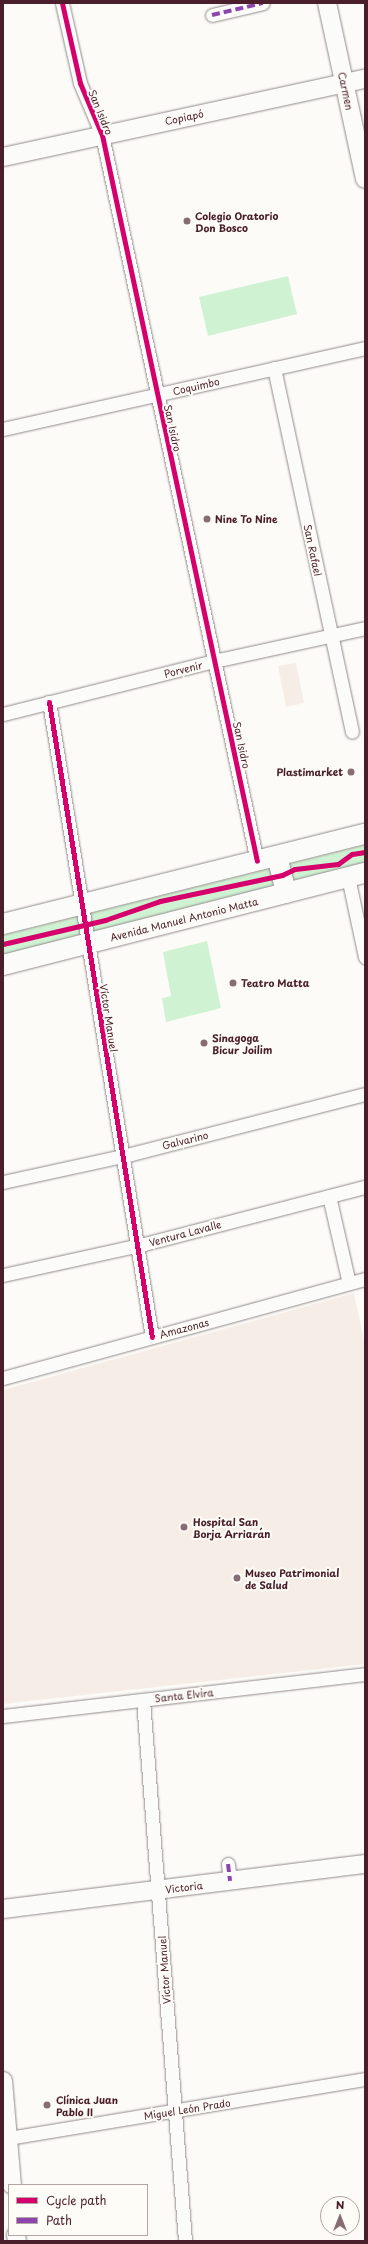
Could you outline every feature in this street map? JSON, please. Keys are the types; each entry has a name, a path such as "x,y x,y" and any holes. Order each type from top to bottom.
{"main road":[{"path":"3,924 365,834"},
{"path":"277,856 286,893"},
{"name":"Avenida Manuel Antonio Matta","path":"3,965 88,942 356,875"}],"street":[{"name":"San Isidro","path":"62,3 80,83 102,135 257,861"},
{"path":"212,15 263,3"},
{"name":"Carmen","path":"327,3 365,179"},
{"name":"Copiapó","path":"3,157 365,79"},
{"name":"Coquimbo","path":"3,429 365,348"},
{"name":"San Rafael","path":"274,368 352,732"},
{"name":"Porvenir","path":"3,714 214,661 365,628"},
{"name":"Víctor Manuel","path":"49,702 152,1337"},
{"path":"356,875 365,957"},
{"name":"Galvarino","path":"3,1182 123,1156 365,1094"},
{"name":"Ventura Lavalle","path":"3,1275 138,1246 365,1186"},
{"path":"329,1196 349,1283"},
{"name":"Amazonas","path":"3,1378 365,1278"},
{"name":"Santa Elvira","path":"3,1716 365,1674"},
{"name":"Víctor Manuel","path":"143,1700 185,2241"},
{"path":"228,1864 230,1881"},
{"name":"Victoria","path":"3,1909 365,1864"},
{"name":"Miguel León Prado","path":"8,2138 365,2079"},
{"path":"3,2081 12,2184"}],"shaded area":[{"path":"296,663 304,703 286,707 278,666"},
{"name":"Hospital San Borja Arriarán","path":"354,1293 365,1345 365,1664 3,1704 3,1390"}],"green space":[{"path":"288,276 297,314 208,336 199,297"},
{"path":"365,845 365,865 3,956 3,935"},
{"path":"207,941 221,1008 166,1022 162,998 171,996 163,952"}],"marked path":[{"path":"212,15 263,3"},
{"path":"228,1864 230,1881"}],"cycle path":[{"path":"62,3 80,83 102,135 257,861"},
{"path":"49,702 152,1337"},
{"path":"3,944 105,920 160,901 282,875 295,869 338,864 352,854 365,852"}],"place":[{"name":"Colegio Oratorio Don Bosco","path":"187,221"},
{"name":"Nine To Nine","path":"207,519"},
{"name":"Plastimarket","path":"351,772"},
{"name":"Teatro Matta","path":"233,983"},
{"name":"Sinagoga Bicur Joilim","path":"204,1043"},
{"name":"Hospital San Borja Arriarán","path":"184,1527"},
{"name":"Museo Patrimonial de Salud","path":"237,1578"},
{"name":"Clínica Juan Pablo II","path":"47,2105"}]}
